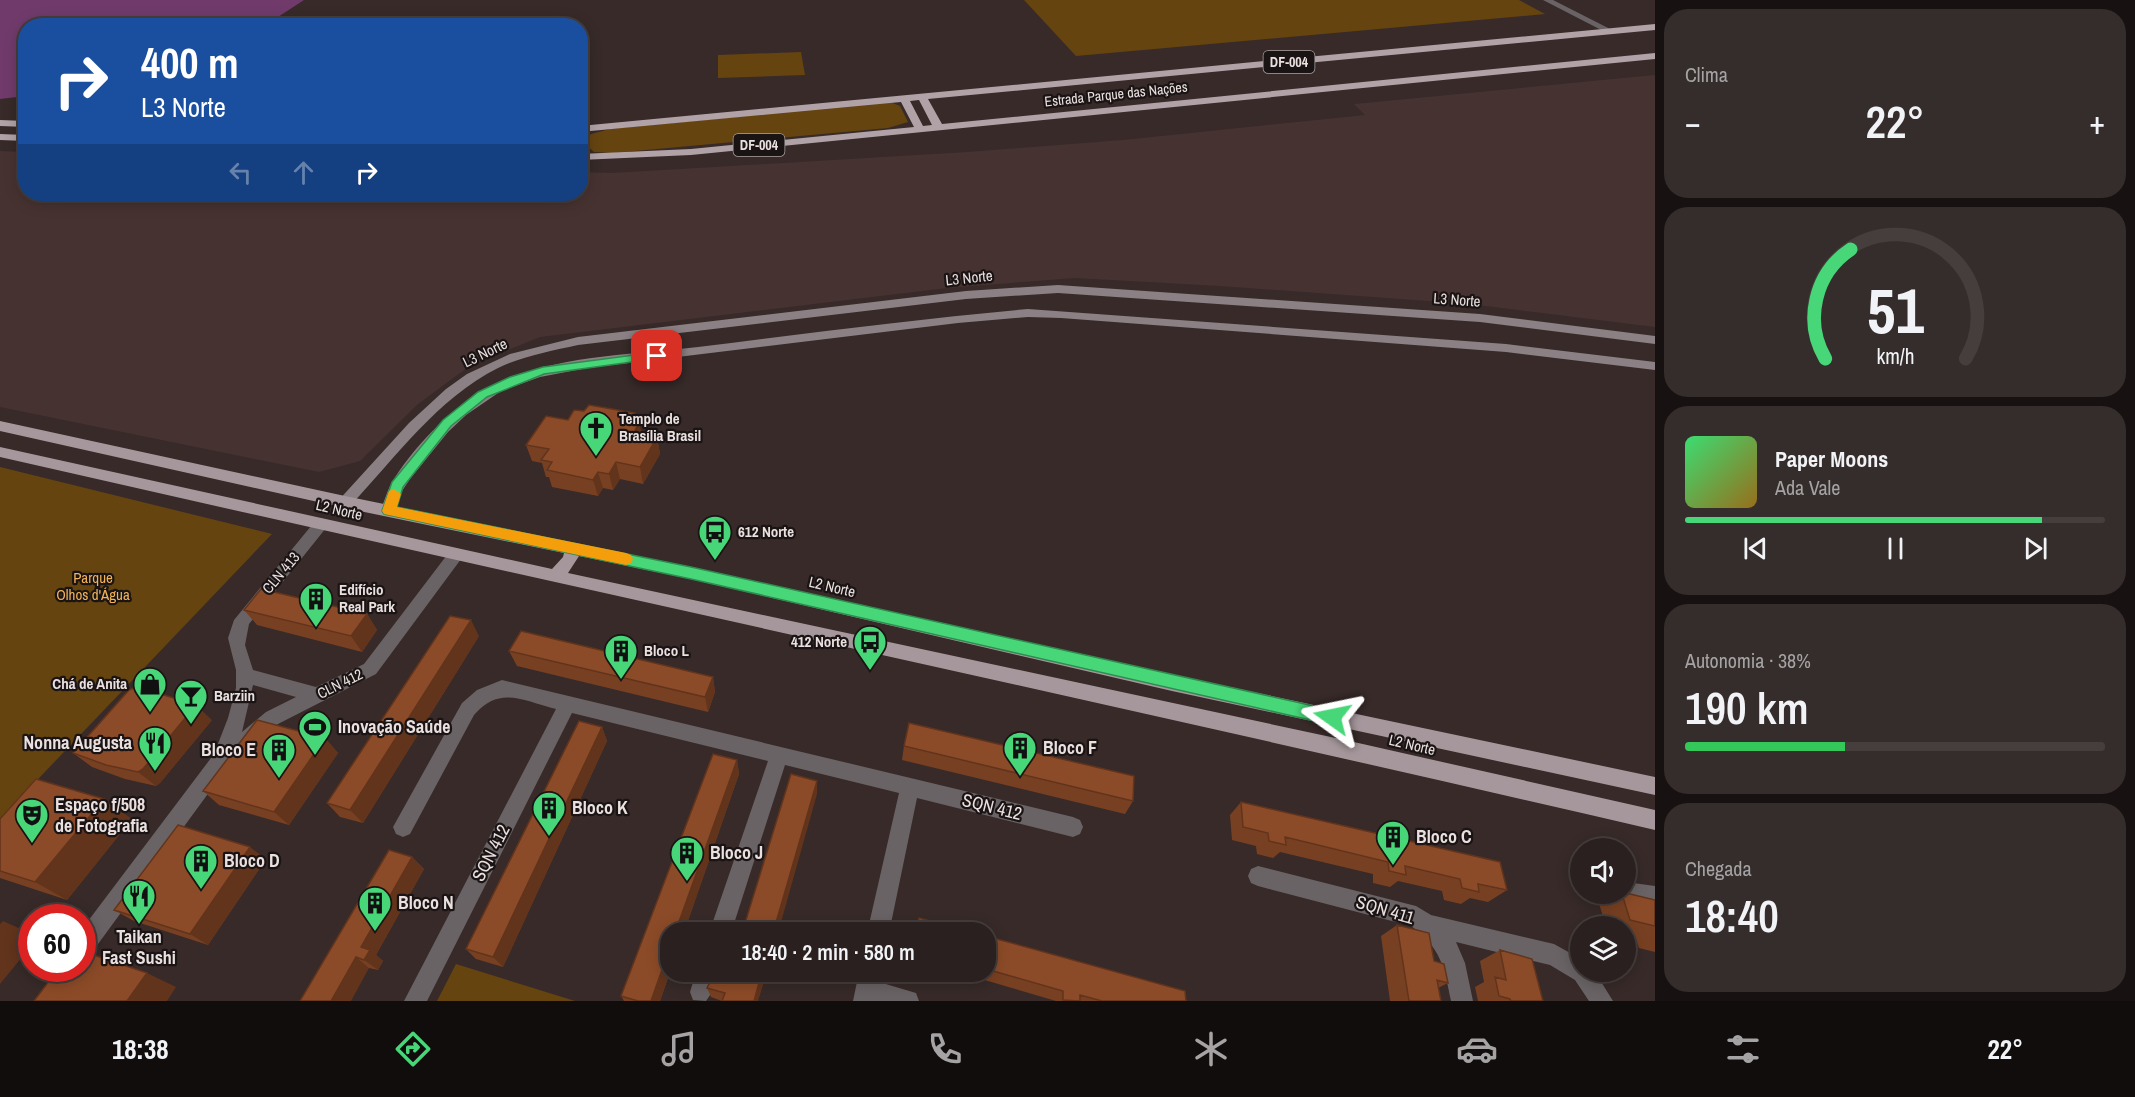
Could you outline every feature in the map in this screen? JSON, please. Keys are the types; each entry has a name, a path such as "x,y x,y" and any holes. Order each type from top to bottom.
{"highway":[{"name":"Estrada Parque das Nações","path":"588,128 1655,27"},
{"name":"Estrada Parque das Nações","path":"588,157 659,154 1655,56"},
{"path":"922,96 938,127"},
{"path":"904,98 920,129"},
{"path":"0,123 18,124"},
{"path":"588,132 594,127"},
{"path":"0,137 18,138"},
{"path":"588,154 592,157"}],"main road":[{"name":"L3 Norte","path":"345,502 441,400 466,381 494,365 530,351 578,341 977,294 1058,290 1479,318 1655,340"},
{"path":"1167,321 1152,316 1143,307 1147,300 1168,296"},
{"path":"388,511 397,486 447,423 483,394 514,380 543,371 991,316 1061,314 1167,321 1506,348 1655,366"},
{"name":"L2 Norte","path":"0,426 345,502 691,573 1355,722 1655,786"},
{"name":"L2 Norte","path":"0,452 456,555 1345,749 1655,820"},
{"path":"556,576 571,559 572,550"},
{"path":"1345,749 1354,742 1359,731 1355,722"}],"street":[{"path":"1547,0 1612,32"},
{"name":"CLN 413","path":"222,759 240,710 245,675 235,639 237,629 321,524"},
{"name":"CLN 412","path":"222,759 272,718 370,669 456,555"},
{"path":"245,675 315,695"},
{"name":"SQN 412","path":"403,827 468,709 477,698 489,691 502,688 1073,827"},
{"name":"SQN 412","path":"415,1001 567,705"},
{"path":"724,922 779,755"},
{"path":"96,928 222,759"},
{"path":"880,922 910,787"},
{"name":"SQN 411","path":"1258,876 1401,912 1428,925 1453,956 1462,1001"},
{"path":"1636,893 1655,896"},
{"path":"1428,925 1554,955 1570,965"},
{"path":"1588,982 1602,1001"},
{"path":"867,987 908,1001"}],"shaded area":[{"path":"0,0 304,0 275,18 18,18 18,97 0,99"},
{"path":"1655,75 1655,327 1470,304 1075,278 947,288 540,337 471,365 418,404 360,461 319,472 0,407 0,151 18,152 18,201 588,201 588,172 612,173 967,152 1123,140 1365,115 1354,104"}],"green space":[{"path":"1024,0 1519,0 1545,14 1076,56"},
{"path":"801,52 805,75 718,78 718,55"},
{"path":"890,102 900,106 908,122 888,128 613,153 594,152 588,147 588,138 591,134 610,129"},
{"name":"Parque Olhos d'Água","path":"0,467 272,534 0,819"},
{"path":"456,964 575,1001 437,1001"}],"building":[{"name":"Templo de Brasília Brasil","path":"589,405 635,413 630,420 639,422 634,433 657,437 640,467 616,462 609,474 598,472 593,480 547,470 552,462 541,460 549,449 526,445 546,416 568,420 574,410 584,411"},
{"path":"261,589 367,614 351,636 244,610"},
{"path":"450,616 471,620 350,810 327,803"},
{"path":"521,631 713,677 705,697 509,651"},
{"path":"134,688 196,705 143,769 138,772 106,765 73,753 129,690"},
{"name":"Bloco E","path":"257,720 325,738 274,812 203,791"},
{"path":"579,721 602,727 493,957 466,949"},
{"path":"909,723 1134,776 1133,801 904,746"},
{"name":"Bloco J","path":"713,754 737,760 679,922 660,922 660,975 651,1001 638,1001 621,996"},
{"path":"791,774 817,781 776,922 745,922"},
{"path":"36,779 104,799 35,882 0,871 0,819"},
{"path":"1241,802 1500,862 1507,890 1478,884 1479,892 1462,888 1460,879 1405,866 1406,875 1389,871 1388,862 1285,837 1286,845 1269,841 1268,833 1243,827"},
{"name":"Bloco D","path":"178,825 250,847 190,934 114,910"},
{"path":"389,850 412,857 361,947 370,950 364,960 356,957 331,1001 300,1001"},
{"path":"1636,895 1655,900 1655,926 1636,921 1636,916 1629,916 1625,904 1636,904"},
{"path":"919,918 934,922 918,922"},
{"path":"1397,925 1429,933 1434,961 1444,964 1448,983 1437,980 1441,1001 1409,1001"},
{"path":"996,939 1185,991 1186,1001 1102,1001 1080,995 1080,1001 1063,1000 1063,991 996,972"},
{"path":"1500,950 1532,959 1543,1001 1511,1001 1499,996 1495,977 1506,980"},
{"path":"96,956 147,973 127,1001 34,1001 48,982 96,982"},
{"path":"710,982 759,982 754,1001 722,1001 725,993 707,988"}],"slow traffic":[{"path":"394,494 388,511 572,550 626,559"}],"place":[{"name":"Templo de Brasília Brasil","path":"596,457"},
{"name":"612 Norte","path":"715,561"},
{"name":"Edifício Real Park","path":"316,628"},
{"name":"412 Norte","path":"870,671"},
{"name":"Bloco L","path":"621,680"},
{"name":"Chá de Anita","path":"150,713"},
{"name":"Barziin","path":"191,725"},
{"name":"Inovação Saúde","path":"315,756"},
{"name":"Nonna Augusta","path":"155,772"},
{"name":"Bloco F","path":"1020,777"},
{"name":"Bloco E","path":"279,779"},
{"name":"Bloco K","path":"549,837"},
{"name":"Espaço f/508 de Fotografia","path":"32,844"},
{"name":"Bloco C","path":"1393,866"},
{"name":"Bloco J","path":"687,882"},
{"name":"Bloco D","path":"201,890"},
{"name":"Taikan Fast Sushi","path":"139,925"},
{"name":"Bloco N","path":"375,932"}],"route":[{"path":"657,356 543,371 514,380 483,394 447,423 397,486 388,511 691,573 1150,678 1332,717"}]}
